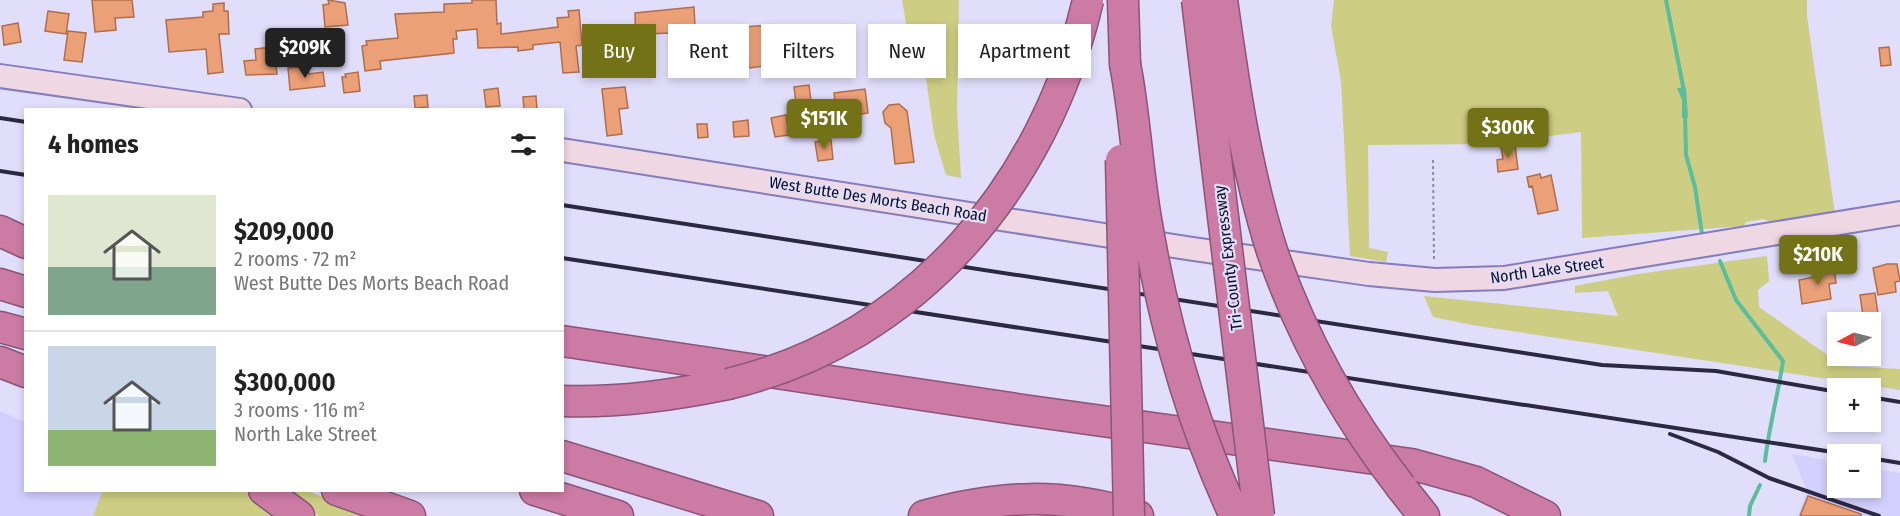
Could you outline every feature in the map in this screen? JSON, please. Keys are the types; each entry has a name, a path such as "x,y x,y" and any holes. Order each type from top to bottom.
{"highway":[{"path":"564,401 596,402 667,396 764,376 846,339 901,301 965,243 1013,180 1044,129 1074,54 1088,0"},
{"path":"1123,0 1125,64 1121,106 1129,516"},
{"name":"Tri-County Expressway","path":"1197,0 1259,516"},
{"path":"1222,0 1244,142 1279,270 1309,339 1337,393 1401,487 1424,516"},
{"path":"1125,64 1132,99 1146,218 1171,338 1196,423 1235,516"},
{"path":"0,284 24,291"},
{"path":"0,327 24,333"},
{"path":"564,341 1023,410 1411,464 1476,482 1545,516"},
{"path":"0,363 24,371"},
{"path":"564,457 758,516"},
{"path":"267,492 298,516"},
{"path":"343,492 410,516"},
{"path":"541,492 618,516"},
{"path":"933,513 1016,497 1071,501 1138,516"}],"street":[{"path":"0,76 226,108"},
{"name":"West Butte Des Morts Beach Road","path":"564,150 1193,249"},
{"name":"North Lake Street","path":"1193,249 1380,275 1435,280 1504,278 1900,213"}],"path":[{"path":"1433,160 1435,280"}],"shaded area":[{"path":"902,0 959,0 957,110 961,178 946,175 934,135 926,78 946,78 946,24 906,24"},
{"path":"1334,0 1807,0 1807,16 1835,214 1773,224 1764,219 1746,222 1744,226 1582,238 1581,132 1486,144 1368,145 1369,248 1388,252 1386,262 1350,256 1341,81 1331,26"},
{"path":"1686,87 1688,117 1682,118 1682,100 1677,88"},
{"path":"1767,256 1769,281 1758,290 1759,307 1827,355 1827,366 1900,369 1900,390 1881,387 1881,378 1827,379 1472,325 1433,317 1424,296 1618,316 1608,291 1575,293 1575,286 1638,274"},
{"path":"0,411 24,422 24,492 103,492 93,516 0,516"},
{"path":"1792,454 1827,460 1827,498 1881,498 1881,470 1900,473 1900,516 1798,516 1807,491"},
{"path":"102,492 246,492 282,516 93,516"},
{"path":"286,492 310,492 376,516 319,516"}],"building":[{"path":"92,0 132,0 134,17 115,18 116,30 95,32"},
{"path":"328,0 345,3 348,25 325,27 323,5 329,4"},
{"path":"472,0 496,0 497,24 501,23 501,34 558,27 557,18 569,17 568,11 579,10 582,45 576,46 579,72 563,73 560,42 533,45 533,49 518,51 518,47 478,48 477,29 456,31 457,39 453,39 454,53 380,61 381,69 365,71 362,46 367,45 366,41 398,38 395,14 444,12 444,4 472,3"},
{"path":"224,3 224,11 228,11 229,34 219,34 223,72 208,74 206,49 169,52 166,20 203,17 203,12 213,11 213,4"},
{"path":"694,7 695,24 668,24 668,33 656,34 656,24 635,24 635,13"},
{"path":"48,11 69,14 66,34 45,31"},
{"path":"18,23 21,42 4,45 2,26"},
{"path":"761,26 761,66 749,68 749,27"},
{"path":"68,31 86,33 82,62 64,60"},
{"path":"273,47 277,74 246,75 244,61 256,60 255,49"},
{"path":"1889,47 1891,65 1881,66 1879,48"},
{"path":"308,66 309,74 323,72 325,86 290,90 288,68"},
{"path":"358,72 360,91 344,93 342,77 346,77 345,74"},
{"path":"809,85 813,117 793,120 791,103 796,103 794,87"},
{"path":"625,87 628,108 619,109 622,134 607,136 602,89"},
{"path":"498,88 500,106 486,107 484,90"},
{"path":"865,89 868,113 850,116 849,109 836,111 834,93"},
{"path":"427,95 428,107 415,108 414,96"},
{"path":"536,96 537,108 524,108 523,97"},
{"path":"899,104 907,111 914,162 895,164 891,128 885,123 883,112 889,105"},
{"path":"786,115 789,135 775,137 771,118"},
{"path":"748,120 749,136 734,137 733,122"},
{"path":"697,124 707,124 708,137 698,138"},
{"path":"831,140 833,159 818,161 815,142"},
{"path":"1515,145 1518,169 1498,172 1497,160 1503,159 1501,147"},
{"path":"1540,174 1541,178 1551,175 1558,210 1538,214 1532,186 1529,187 1527,177"},
{"path":"1897,264 1900,281 1895,282 1896,292 1878,295 1873,268"},
{"path":"1834,267 1836,283 1829,284 1831,299 1802,304 1799,280 1814,277 1812,269"},
{"path":"1875,293 1878,312 1862,312 1860,295"},
{"path":"1808,496 1861,514 1861,516 1800,516"}],"waterway":[{"path":"1666,0 1684,91"},
{"path":"1685,113 1686,155 1695,187 1702,234"},
{"path":"1720,261 1736,300 1783,361 1765,461"},
{"path":"1749,516 1750,506 1760,485"}],"railway":[{"path":"0,118 24,122"},
{"path":"0,171 24,175"},
{"path":"564,205 1602,365 1716,371 1827,390"},
{"path":"564,258 1827,451"},
{"path":"1881,399 1900,402"},
{"path":"1670,434 1718,452 1769,478 1879,516"},
{"path":"1881,460 1900,463"}]}
